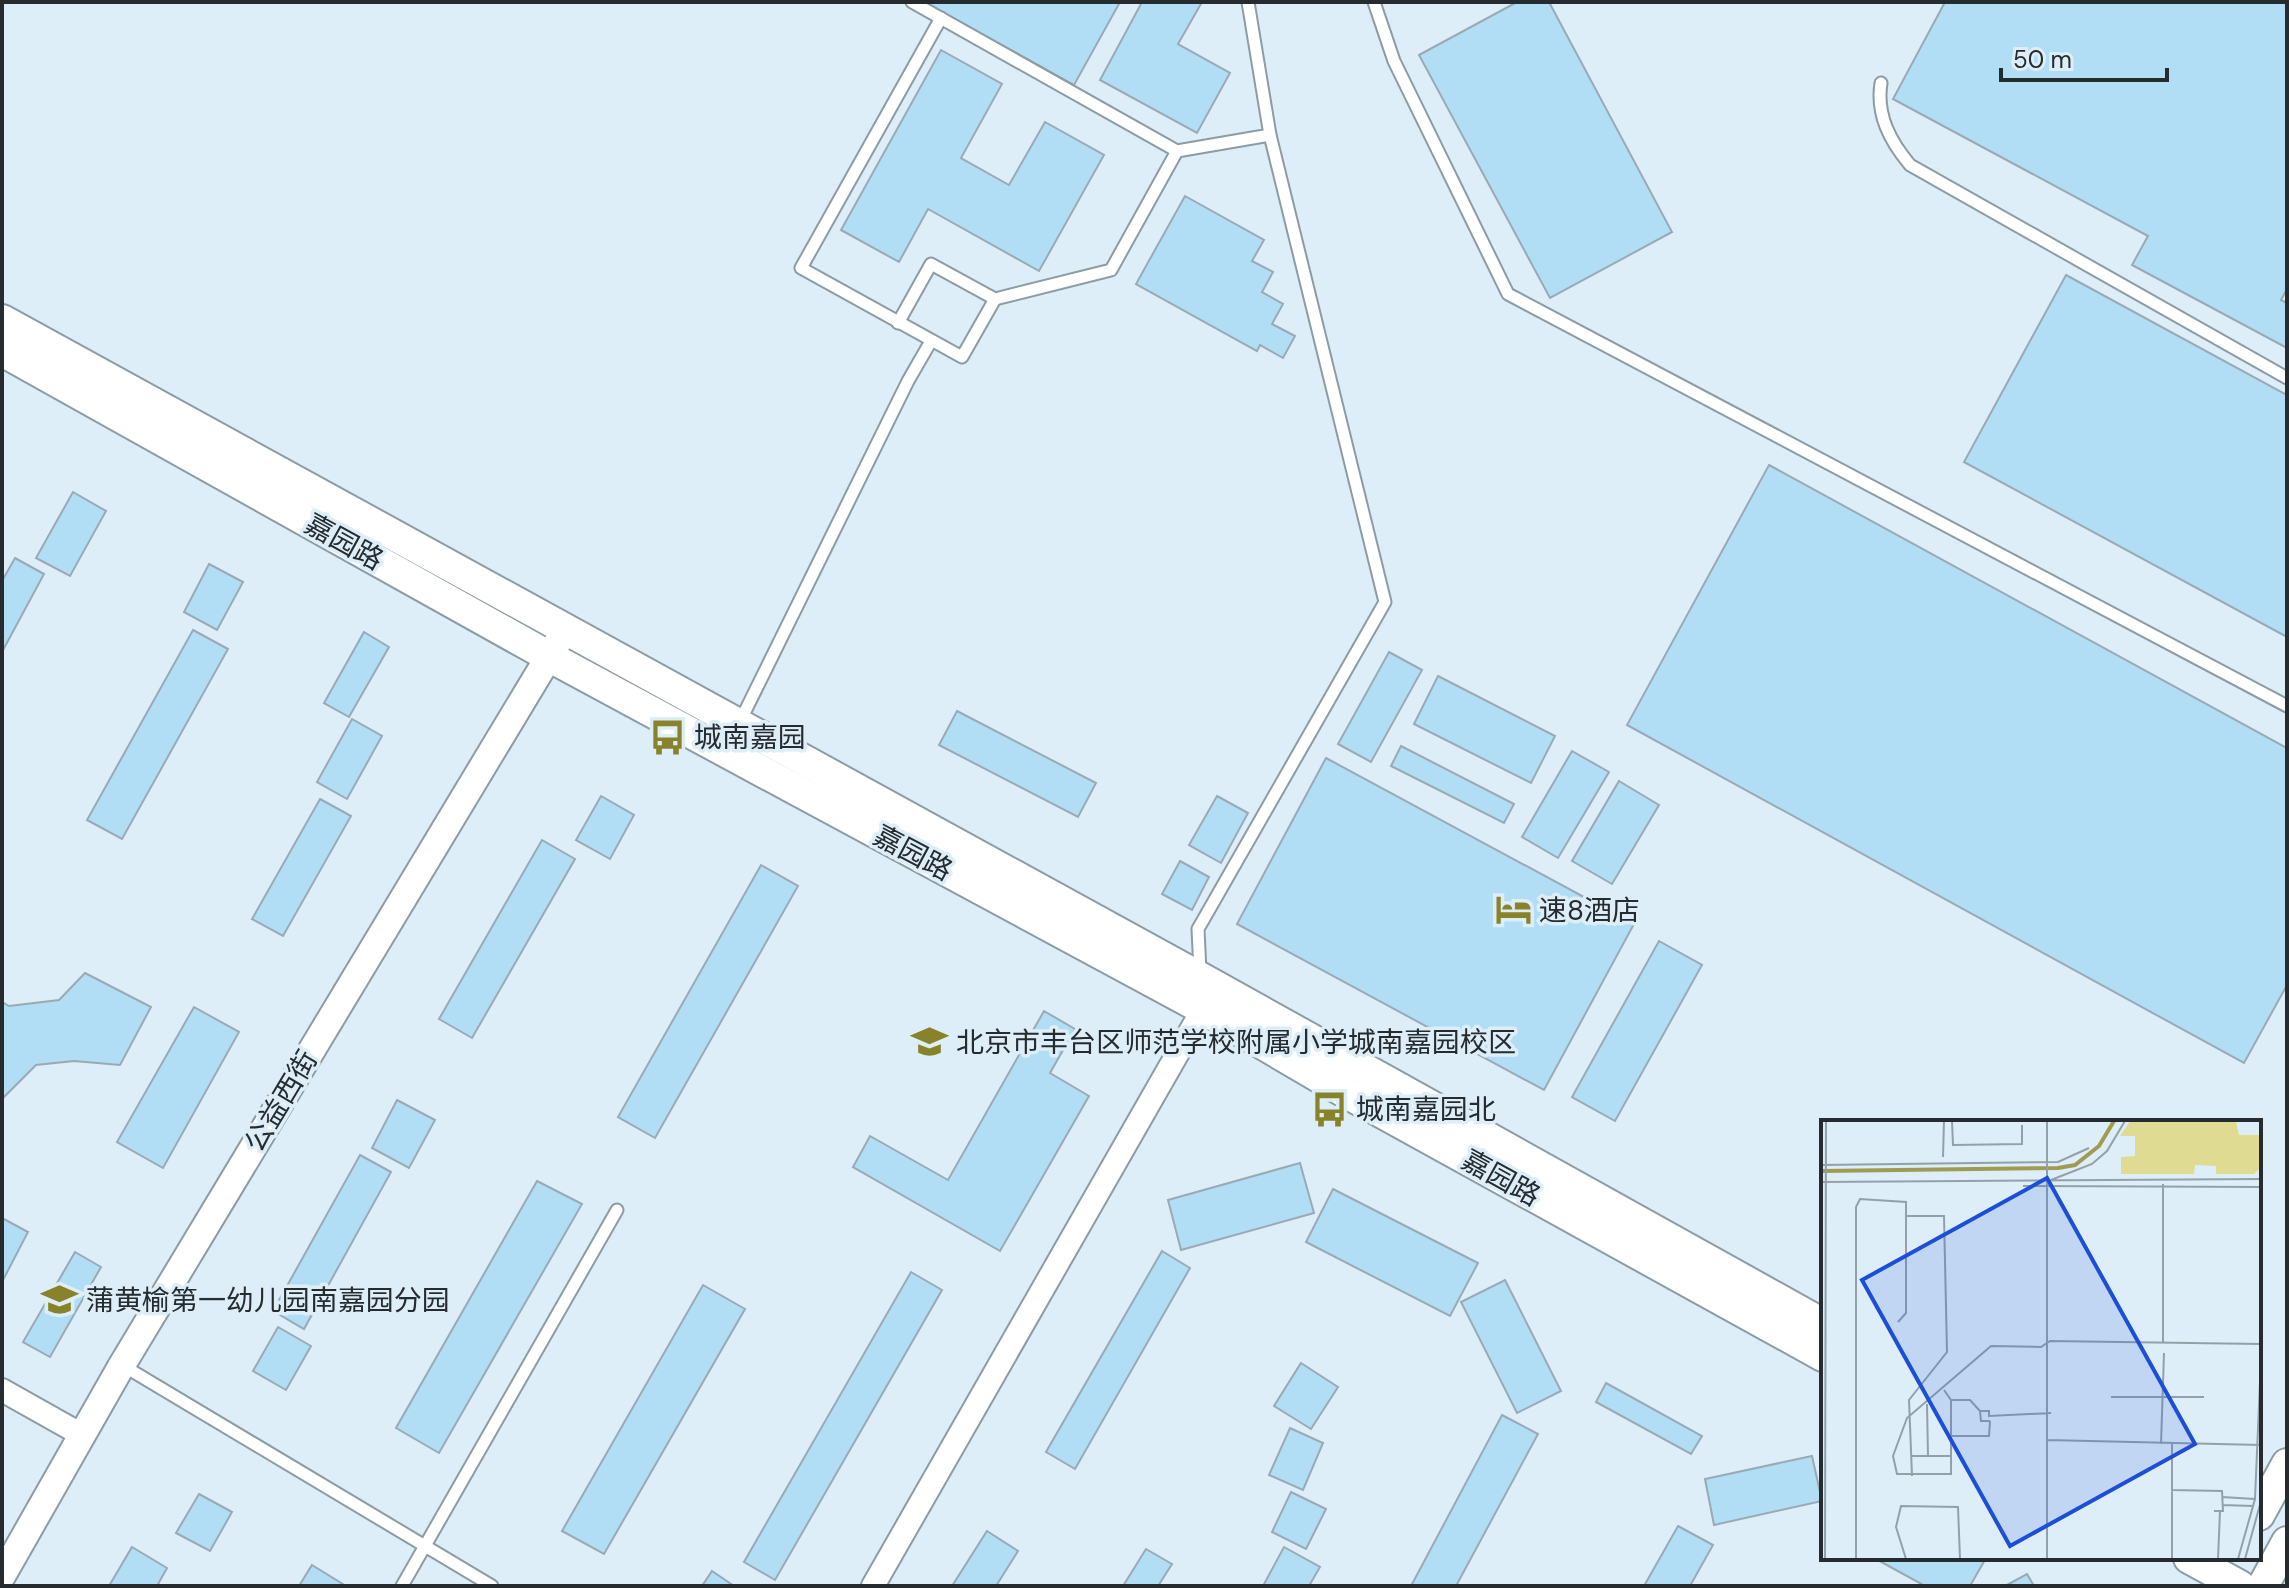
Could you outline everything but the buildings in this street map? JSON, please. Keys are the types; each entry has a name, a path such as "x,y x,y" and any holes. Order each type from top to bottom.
{"main road":[{"name":"嘉园路","path":"2,320 565,630 732,739 1356,1098 1821,1355"},
{"name":"嘉园路","path":"2,351 550,657 732,739 1201,978 1821,1323"},
{"path":"2261,1511 2287,1464"},
{"path":"2267,1575 2287,1542"},
{"path":"2193,1560 2229,1577"}],"street":[{"name":"公益西街","path":"2,1576 122,1365 565,630"},
{"path":"873,1586 1203,1009"},
{"path":"2,1390 82,1435"}],"lane":[{"path":"912,2 1177,151 1270,135"},
{"path":"1203,1009 1198,929 1385,602 1270,135 1248,2"},
{"path":"1374,2 1394,61 1508,294 2287,706"},
{"path":"941,18 801,268 962,357 995,299"},
{"path":"1881,83 1878,102 1892,144 1910,165 2287,378"},
{"path":"898,323 931,264 995,299 1111,270 1177,151"},
{"path":"732,739 908,381 931,341"},
{"path":"402,1586 617,1210"},
{"path":"122,1365 492,1586"}],"place":[{"name":"城南嘉园","path":"668,737"},
{"name":"速8酒店","path":"1513,910"},
{"name":"北京市丰台区师范学校附属小学城南嘉园校区","path":"930,1042"},
{"name":"城南嘉园北","path":"1330,1109"},
{"name":"蒲黄榆第一幼儿园南嘉园分园","path":"60,1300"}]}
